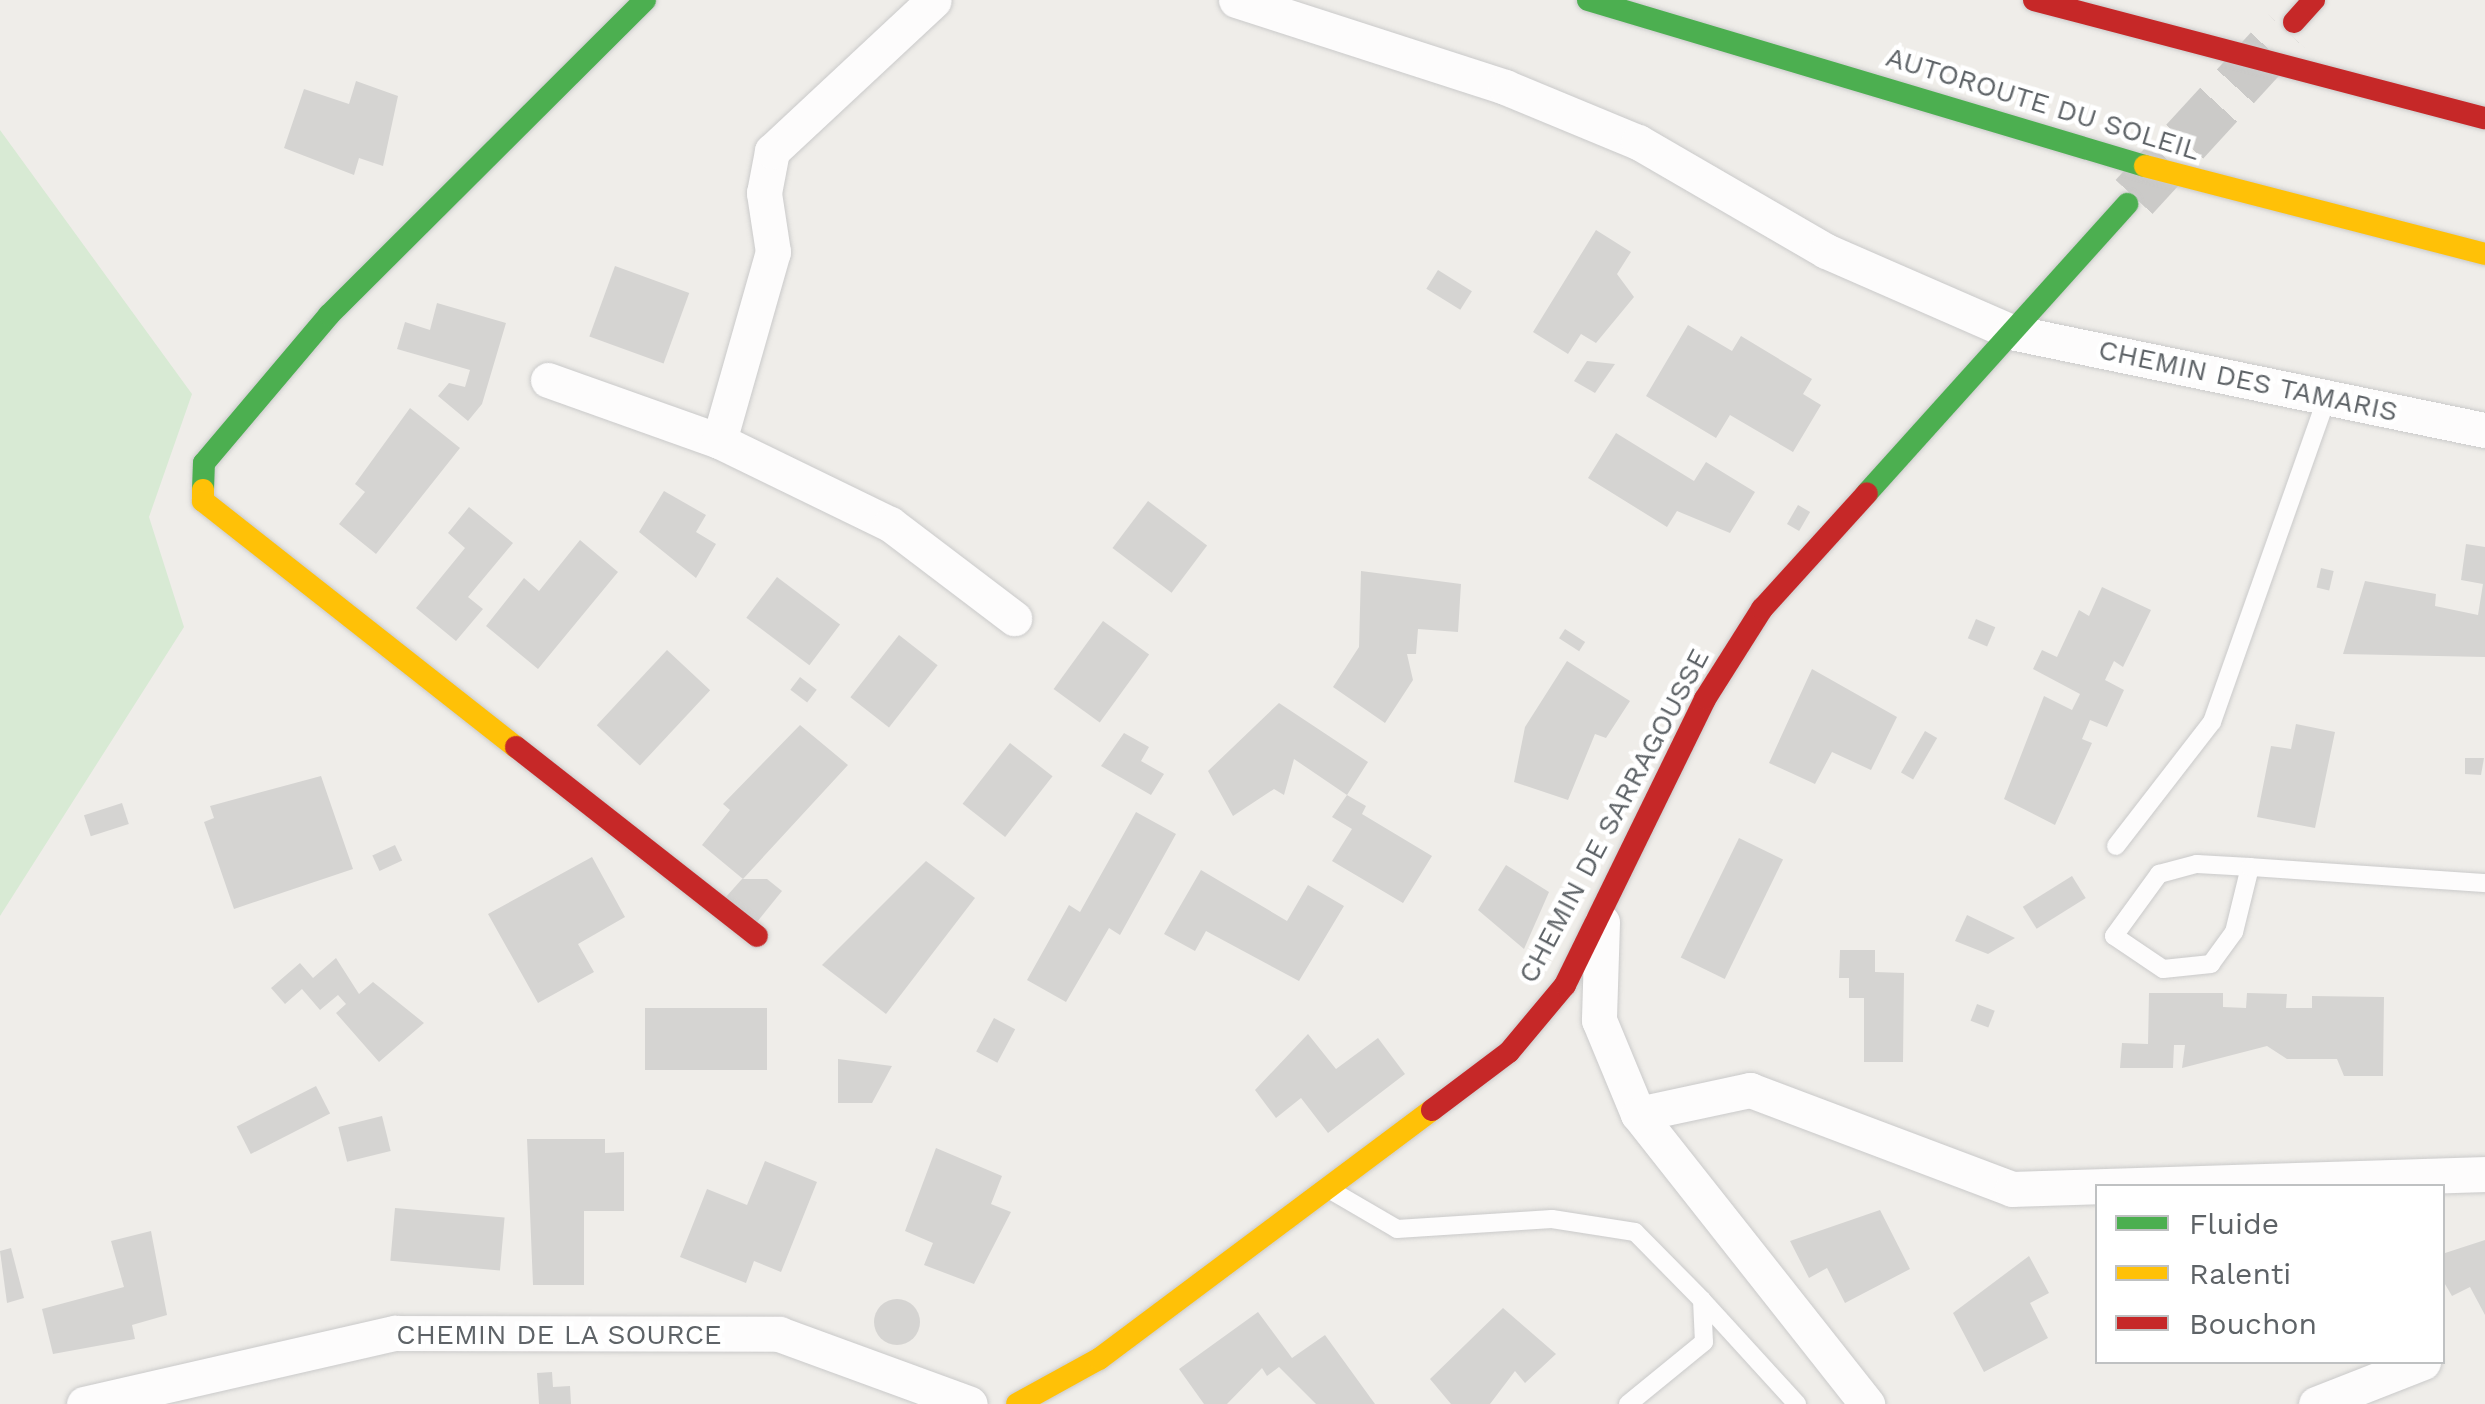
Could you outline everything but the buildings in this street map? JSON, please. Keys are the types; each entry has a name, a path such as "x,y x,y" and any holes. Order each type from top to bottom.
{"main road":[{"path":"645,0 329,315 204,463 204,501 756,936"},
{"name":"AUTOROUTE DU SOLEIL","path":"1588,0 2228,191 2485,254"},
{"path":"2034,0 2485,118"},
{"path":"2294,22 2314,0"},
{"name":"CHEMIN DE SARRAGOUSSE","path":"1016,1404 1098,1358 1509,1052 1564,985 1705,699 1762,609 2127,204"}],"street":[{"path":"719,442 773,252 764,193 772,151 934,0"},
{"name":"CHEMIN DES TAMARIS","path":"1236,0 1504,87 1638,142 1826,251 2011,332 2485,430"},
{"path":"548,380 719,442 890,524 1014,618"},
{"path":"1603,906 1599,1020 1638,1114 1867,1404"},
{"path":"1638,1114 1750,1090 2012,1189 2095,1187"},
{"path":"2262,1184 2485,1174"},
{"name":"CHEMIN DE LA SOURCE","path":"84,1404 395,1332 779,1334 970,1404"},
{"path":"2316,1404 2418,1364"}],"lane":[{"path":"2116,846 2212,722 2327,397"},
{"path":"2250,867 2234,932 2212,964 2163,969 2114,936 2159,874 2197,864 2250,867 2485,882"},
{"path":"1327,1188 1397,1229 1552,1219 1635,1232 1797,1404"},
{"path":"1628,1404 1704,1342 1702,1300"}],"green space":[{"path":"0,130 192,394 149,517 184,627 0,916"}],"tunnel":[{"path":"2134,197 2286,31"}],"traffic: fast":[{"path":"203,490 204,463 329,315 645,0"},
{"path":"1588,0 2145,166"},
{"path":"1867,493 2127,204"}],"traffic: slow":[{"path":"2145,166 2485,254"},
{"path":"203,490 203,501 516,747"},
{"path":"1017,1404 1099,1359 1432,1110"}],"traffic: jam":[{"path":"2034,0 2485,118"},
{"path":"2294,22 2314,0"},
{"path":"1432,1110 1509,1052 1565,985 1705,699 1762,609 1867,493"},
{"path":"516,747 757,936"}]}
